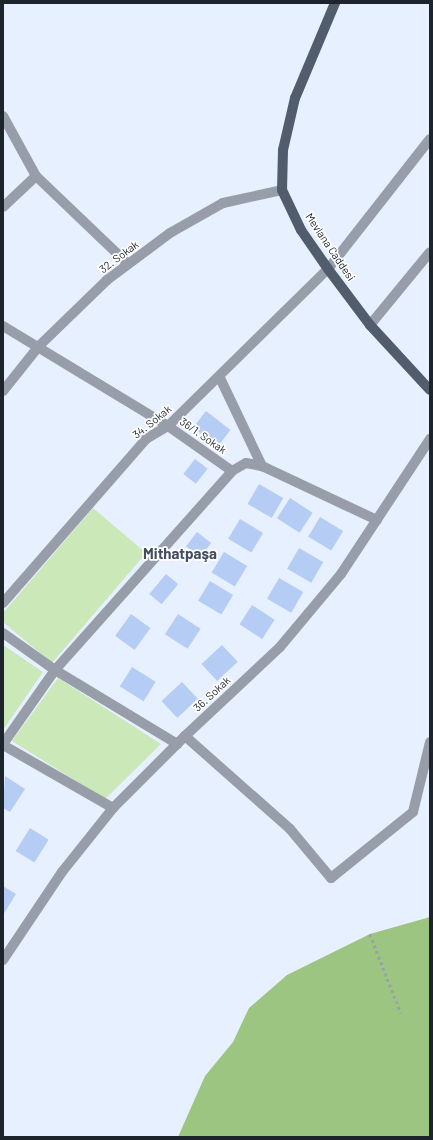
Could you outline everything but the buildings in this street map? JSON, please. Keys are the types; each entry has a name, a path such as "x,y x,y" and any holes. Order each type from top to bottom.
{"main road":[{"name":"Mevlana Caddesi","path":"335,3 295,98 283,150 282,190 301,230 328,269 370,325 430,390"}],"street":[{"path":"3,116 36,176 128,264"},
{"name":"34. Sokak","path":"3,603 146,439 168,426 220,378 328,269 430,139"},
{"path":"3,207 36,176"},
{"name":"32. Sokak","path":"3,392 39,346 107,280 170,233 224,203 282,190"},
{"path":"370,325 430,252"},
{"name":"36/1. Sokak","path":"3,326 39,346 168,426 232,471"},
{"path":"220,378 262,466"},
{"name":"36. Sokak","path":"3,960 62,872 113,808 185,736 280,647 341,574 430,439"},
{"path":"113,808 3,744 55,670 232,471 246,463 262,466 377,520"},
{"path":"3,633 55,670 177,744"},
{"path":"185,736 290,829 332,878 414,812 430,742"}],"path":[{"path":"370,934 401,1013"}],"shaded area":[{"path":"93,508 146,553 52,663 3,622 3,613"},
{"path":"3,645 43,672 3,730"},
{"path":"58,678 161,744 105,799 12,741"},
{"path":"430,917 430,1137 178,1137 205,1076 233,1042 249,1008 287,975 370,934"}],"district":[{"name":"Mithatpaşa","path":"180,554"}]}
